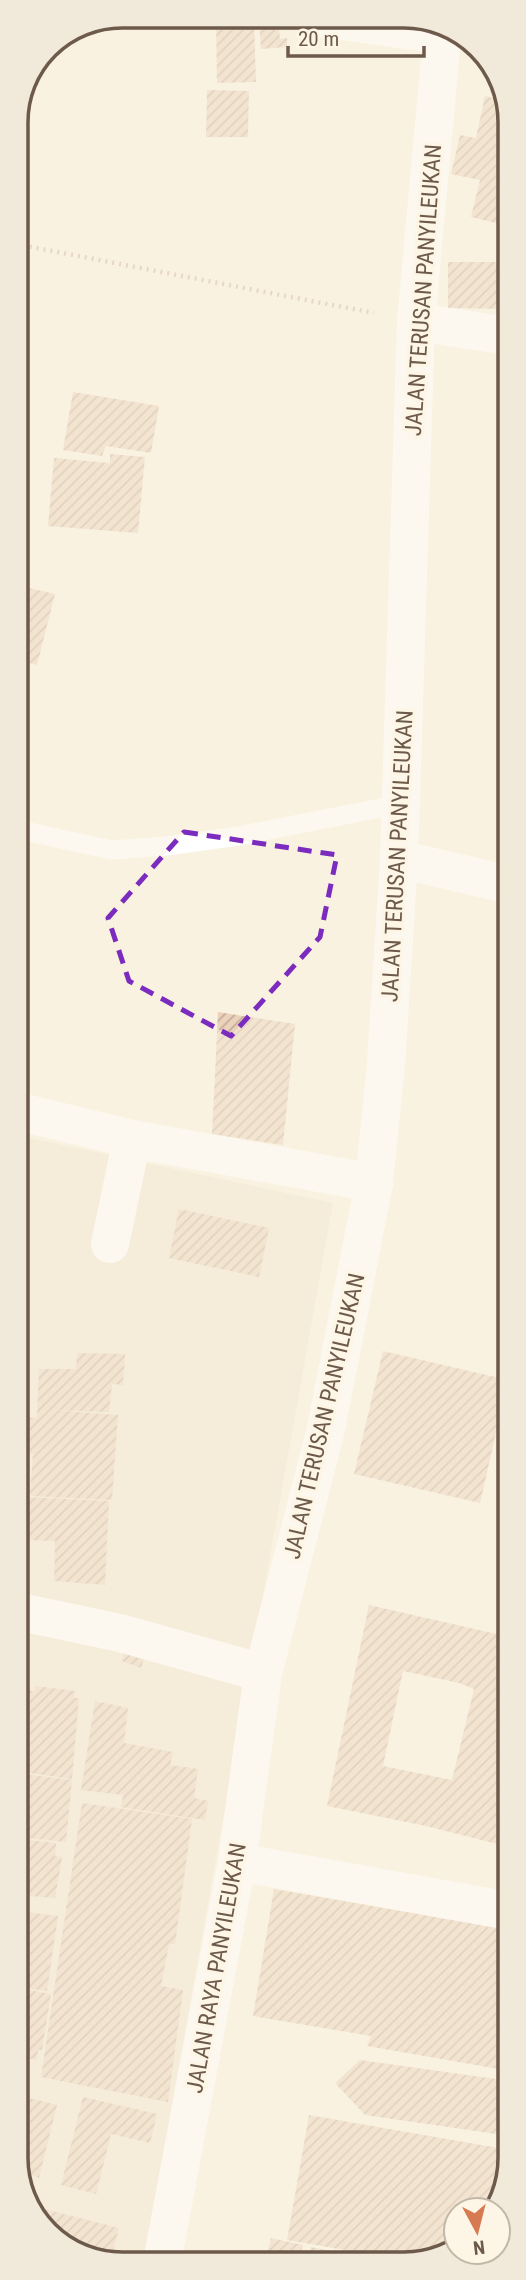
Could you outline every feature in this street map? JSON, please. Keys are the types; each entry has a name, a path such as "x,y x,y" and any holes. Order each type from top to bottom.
{"street":[{"name":"JALAN TERUSAN PANYILEUKAN","path":"263,1673 326,1429 374,1183 386,1064 399,859 416,322 442,37"},
{"path":"416,322 498,334"},
{"path":"399,859 498,882"},
{"path":"28,1114 132,1139 374,1183"},
{"path":"110,1244 132,1139"},
{"path":"28,1614 120,1633 263,1673"},
{"name":"JALAN RAYA PANYILEUKAN","path":"164,2252 237,1862 263,1673"},
{"path":"237,1862 498,1909"}],"lane":[{"path":"28,832 111,850 167,846 238,836 401,804"}],"path":[{"path":"28,246 416,322"}],"highlighted area":[{"path":"184,832 337,855 320,937 231,1036 129,981 108,918"}],"shaded area":[{"path":"28,1138 333,1203 146,2252 104,2250 70,2236 47,2215 33,2188 28,2158"}],"building":[{"path":"216,28 254,28 256,82 217,83"},
{"path":"259,28 279,28 280,39 287,38 287,47 261,49"},
{"path":"207,90 249,91 248,137 206,137"},
{"path":"485,96 495,98 498,122 498,224 471,217 480,180 451,174 460,135 476,138"},
{"path":"448,262 498,262 498,309 448,308"},
{"path":"73,392 159,406 151,453 106,446 102,456 63,450"},
{"path":"110,454 145,457 138,533 48,526 54,458 110,463"},
{"path":"28,588 55,594 37,665 28,663"},
{"path":"218,1012 295,1024 283,1145 212,1134"},
{"path":"179,1209 269,1228 259,1277 169,1258"},
{"path":"383,1351 498,1378 498,1424 480,1503 354,1474"},
{"path":"77,1353 125,1354 123,1385 112,1384 109,1412 52,1410 118,1415 112,1500 32,1496 30,1493 33,1454 28,1454 28,1417 37,1418 39,1369 76,1369"},
{"path":"28,1497 109,1501 105,1585 54,1581 55,1541 30,1540"},
{"path":"369,1605 498,1634 498,1844 327,1806","holes":["403,1671 459,1683 474,1689 452,1780 383,1766"]},
{"path":"127,1642 147,1649 141,1668 122,1661"},
{"path":"36,1686 75,1691 74,1698 79,1698 72,1779 28,1773 28,1690 35,1691"},
{"path":"95,1701 128,1708 124,1743 173,1752 170,1765 198,1769 194,1798 208,1801 205,1820 121,1807 123,1795 81,1790"},
{"path":"28,1775 72,1780 66,1842 28,1838"},
{"path":"82,1803 192,1819 175,1944 169,1944 161,1986 183,1990 168,2102 41,2077"},
{"path":"28,1840 56,1843 55,1856 62,1857 55,1898 28,1896"},
{"path":"274,1889 498,1928 498,2069 367,2046 371,2036 253,2016"},
{"path":"28,1912 58,1916 47,1991 28,1988"},
{"path":"28,1990 51,1994 42,2050 38,2050 37,2060 28,2058"},
{"path":"360,2060 498,2079 498,2134 365,2115 335,2083"},
{"path":"83,2097 157,2114 150,2143 111,2134 96,2194 61,2185"},
{"path":"28,2098 57,2105 39,2178 30,2175 29,2170"},
{"path":"309,2115 498,2148 496,2176 490,2196 442,2196 442,2244 416,2251 356,2252 287,2240"},
{"path":"43,2209 119,2228 113,2251 92,2247 70,2236"},
{"path":"271,2238 303,2245 302,2252 268,2252"},
{"path":"311,2247 336,2252 310,2252"}]}
